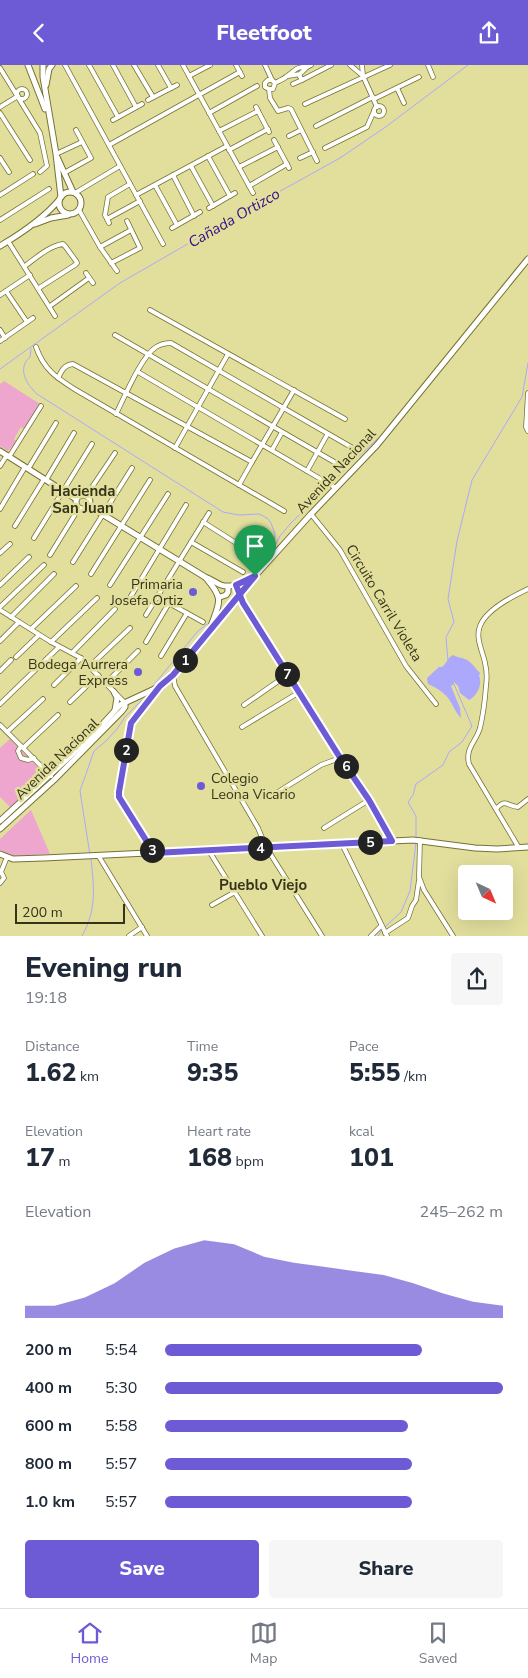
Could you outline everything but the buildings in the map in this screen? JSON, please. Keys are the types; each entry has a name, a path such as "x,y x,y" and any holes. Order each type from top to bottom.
{"street":[{"path":"28,65 48,117"},
{"path":"43,65 43,77 46,88"},
{"path":"52,65 47,77 46,88 48,117 56,155 61,209 69,214"},
{"path":"65,65 163,244"},
{"path":"88,65 118,117"},
{"path":"113,65 136,107"},
{"path":"134,65 150,99 177,85"},
{"path":"158,65 171,88"},
{"path":"183,65 253,193"},
{"path":"189,76 210,65"},
{"path":"109,145 241,74 236,65"},
{"path":"265,65 273,81 274,87 269,89"},
{"path":"293,84 331,65"},
{"path":"350,65 364,77"},
{"path":"362,65 364,77 377,107"},
{"path":"305,105 390,65"},
{"path":"428,65 433,77"},
{"path":"288,76 298,67 309,66"},
{"path":"309,66 298,75 273,81 268,80 265,83 276,108 281,111 290,108 317,161"},
{"path":"0,69 40,133 47,167 40,171"},
{"path":"298,75 302,80"},
{"path":"316,126 419,77"},
{"path":"209,113 257,87"},
{"path":"397,88 404,103"},
{"path":"0,107 18,96"},
{"path":"113,120 142,104"},
{"path":"325,148 367,127 377,107"},
{"path":"374,111 376,115 383,115 384,109 377,107"},
{"path":"136,195 208,156 268,130 257,109 219,131"},
{"path":"0,113 30,160"},
{"path":"64,173 92,158 76,130"},
{"path":"289,136 301,130"},
{"path":"249,186 288,166 274,140"},
{"path":"56,155 82,142"},
{"path":"239,167 278,147"},
{"path":"300,158 312,152"},
{"path":"56,155 74,193 80,199 79,210 100,247 117,271"},
{"path":"191,165 211,207 233,195 208,156"},
{"path":"0,158 9,172"},
{"path":"0,245 30,227 66,193 74,193 120,166"},
{"path":"0,195 32,174"},
{"path":"173,175 194,216"},
{"path":"130,184 108,197 105,215 108,221 140,201"},
{"path":"155,185 177,225"},
{"path":"0,220 49,189"},
{"path":"30,227 51,218 79,210"},
{"path":"172,228 200,213"},
{"path":"111,263 140,248 127,221"},
{"path":"100,247 131,230"},
{"path":"8,241 55,316"},
{"path":"25,266 54,246 63,244 76,263 39,288"},
{"name":"Avenida Nacional","path":"0,821 52,778 120,705 160,686 173,675 255,576 311,514 378,445 528,259"},
{"path":"86,273 93,283"},
{"path":"0,295 30,275"},
{"path":"50,307 89,278"},
{"path":"6,291 27,322"},
{"path":"150,310 345,419"},
{"path":"0,341 33,318"},
{"path":"0,330 5,338"},
{"path":"115,335 336,463"},
{"path":"116,413 148,355 156,347 164,343 171,343 327,435 358,451"},
{"path":"36,347 40,359 51,373 58,378 284,511"},
{"path":"175,448 228,354"},
{"path":"58,378 63,367 73,364 252,462"},
{"path":"138,373 336,488"},
{"path":"239,485 294,390"},
{"path":"528,393 526,427 528,431"},
{"path":"0,466 41,406"},
{"path":"0,509 56,423"},
{"path":"272,450 282,432"},
{"path":"15,526 74,433"},
{"path":"307,471 327,435"},
{"path":"34,538 92,444"},
{"path":"0,451 76,499 79,508"},
{"path":"86,496 115,453"},
{"path":"73,562 132,468"},
{"path":"91,574 150,479"},
{"path":"110,585 168,494"},
{"path":"76,499 80,496 86,496"},
{"path":"86,496 89,499 89,506"},
{"path":"128,601 186,505"},
{"path":"89,506 206,577 228,587 255,576"},
{"path":"79,508 85,509 89,506"},
{"path":"50,555 79,508"},
{"path":"146,615 209,513"},
{"name":"Circuito Carril Violeta","path":"311,514 340,550 406,665 436,704"},
{"path":"203,522 254,555"},
{"path":"191,542 243,572"},
{"path":"0,553 10,544"},
{"path":"0,585 29,557"},
{"path":"44,565 0,609 39,635 81,659 125,703"},
{"path":"11,617 54,574"},
{"path":"206,577 220,597 210,630"},
{"path":"31,629 76,585"},
{"path":"236,585 240,596 298,693 369,800 392,841"},
{"path":"220,597 226,595 228,587"},
{"path":"519,848 468,764 468,753 480,728 486,686 486,663 478,637 480,625 496,608 528,589"},
{"path":"158,597 202,622"},
{"path":"51,642 97,598"},
{"path":"146,642 169,603"},
{"path":"219,604 229,608"},
{"path":"72,653 115,609"},
{"path":"161,656 187,613"},
{"path":"0,641 19,622"},
{"path":"90,666 130,628"},
{"path":"16,657 39,635"},
{"path":"0,704 59,647"},
{"path":"106,683 138,651"},
{"path":"54,685 81,659"},
{"path":"0,671 11,660"},
{"path":"70,702 98,675"},
{"path":"173,675 175,686 258,828 266,847 322,935"},
{"path":"244,705 288,675"},
{"path":"154,853 119,797 119,792 131,723 160,686"},
{"path":"114,692 117,698 114,712"},
{"path":"242,727 298,693"},
{"path":"7,732 43,699"},
{"name":"Avenida Nacional","path":"0,829 122,711 125,703"},
{"path":"34,759 21,758 18,751 58,715"},
{"path":"0,725 52,778"},
{"path":"278,792 321,765 340,758"},
{"path":"496,809 501,803 518,807 528,799"},
{"path":"324,828 369,800"},
{"path":"0,854 13,859 26,859 392,841 420,841 452,847 528,847"},
{"path":"342,844 386,934 408,918 416,900 419,884 420,841"},
{"path":"209,851 262,935"},
{"path":"98,855 147,935"},
{"path":"0,883 4,878 1,872 7,857"},
{"path":"418,877 424,890 453,935"},
{"path":"212,905 235,892"},
{"path":"371,935 381,926"},
{"path":"129,935 142,927"}],"shaded area":[{"path":"4,381 40,404 24,429 21,427 14,439 17,441 8,451 0,446 0,384"},
{"path":"453,655 464,658 472,663 480,673 478,689 469,700 460,693 458,686 454,682 451,686 460,708 461,718 446,695 428,684 427,678 439,667 442,667"},
{"path":"10,739 45,775 11,808 0,797 0,748"},
{"path":"31,810 50,854 14,856 0,850 0,839"}],"waterway":[{"name":"Cañada Ortizco","path":"0,369 120,283 340,158 387,126 468,65"},
{"path":"31,349 30,357 24,366 24,376 29,386 37,394 223,512 239,515 259,514 267,518 275,534 274,543 254,569"},
{"path":"448,661 446,637 454,622 448,599 457,541 472,480 522,397 528,363"},
{"path":"332,482 377,439"},
{"path":"264,555 275,545 291,523 328,487"},
{"path":"153,686 197,632 207,624"},
{"path":"416,839 416,816 408,802 413,795 416,784 443,765 449,752 462,742 472,726 453,682"},
{"path":"90,855 80,791 94,751 107,740 125,717 142,700"},
{"path":"385,927 401,912 410,891 416,843"},
{"path":"82,936 92,907 91,859"},
{"path":"378,936 382,930"}],"place":[{"name":"Primaria Josefa Ortiz","path":"193,592"},
{"name":"Bodega Aurrera Express","path":"138,672"},
{"name":"Colegio Leona Vicario","path":"201,786"}],"district":[{"name":"Hacienda San Juan","path":"83,500"},
{"name":"Pueblo Viejo","path":"263,885"}],"route":[{"path":"255,576 236,585 240,596 243,603 339,756 369,800 392,841 154,853 119,797 131,723 160,686 173,675 240,596 255,576"}]}
